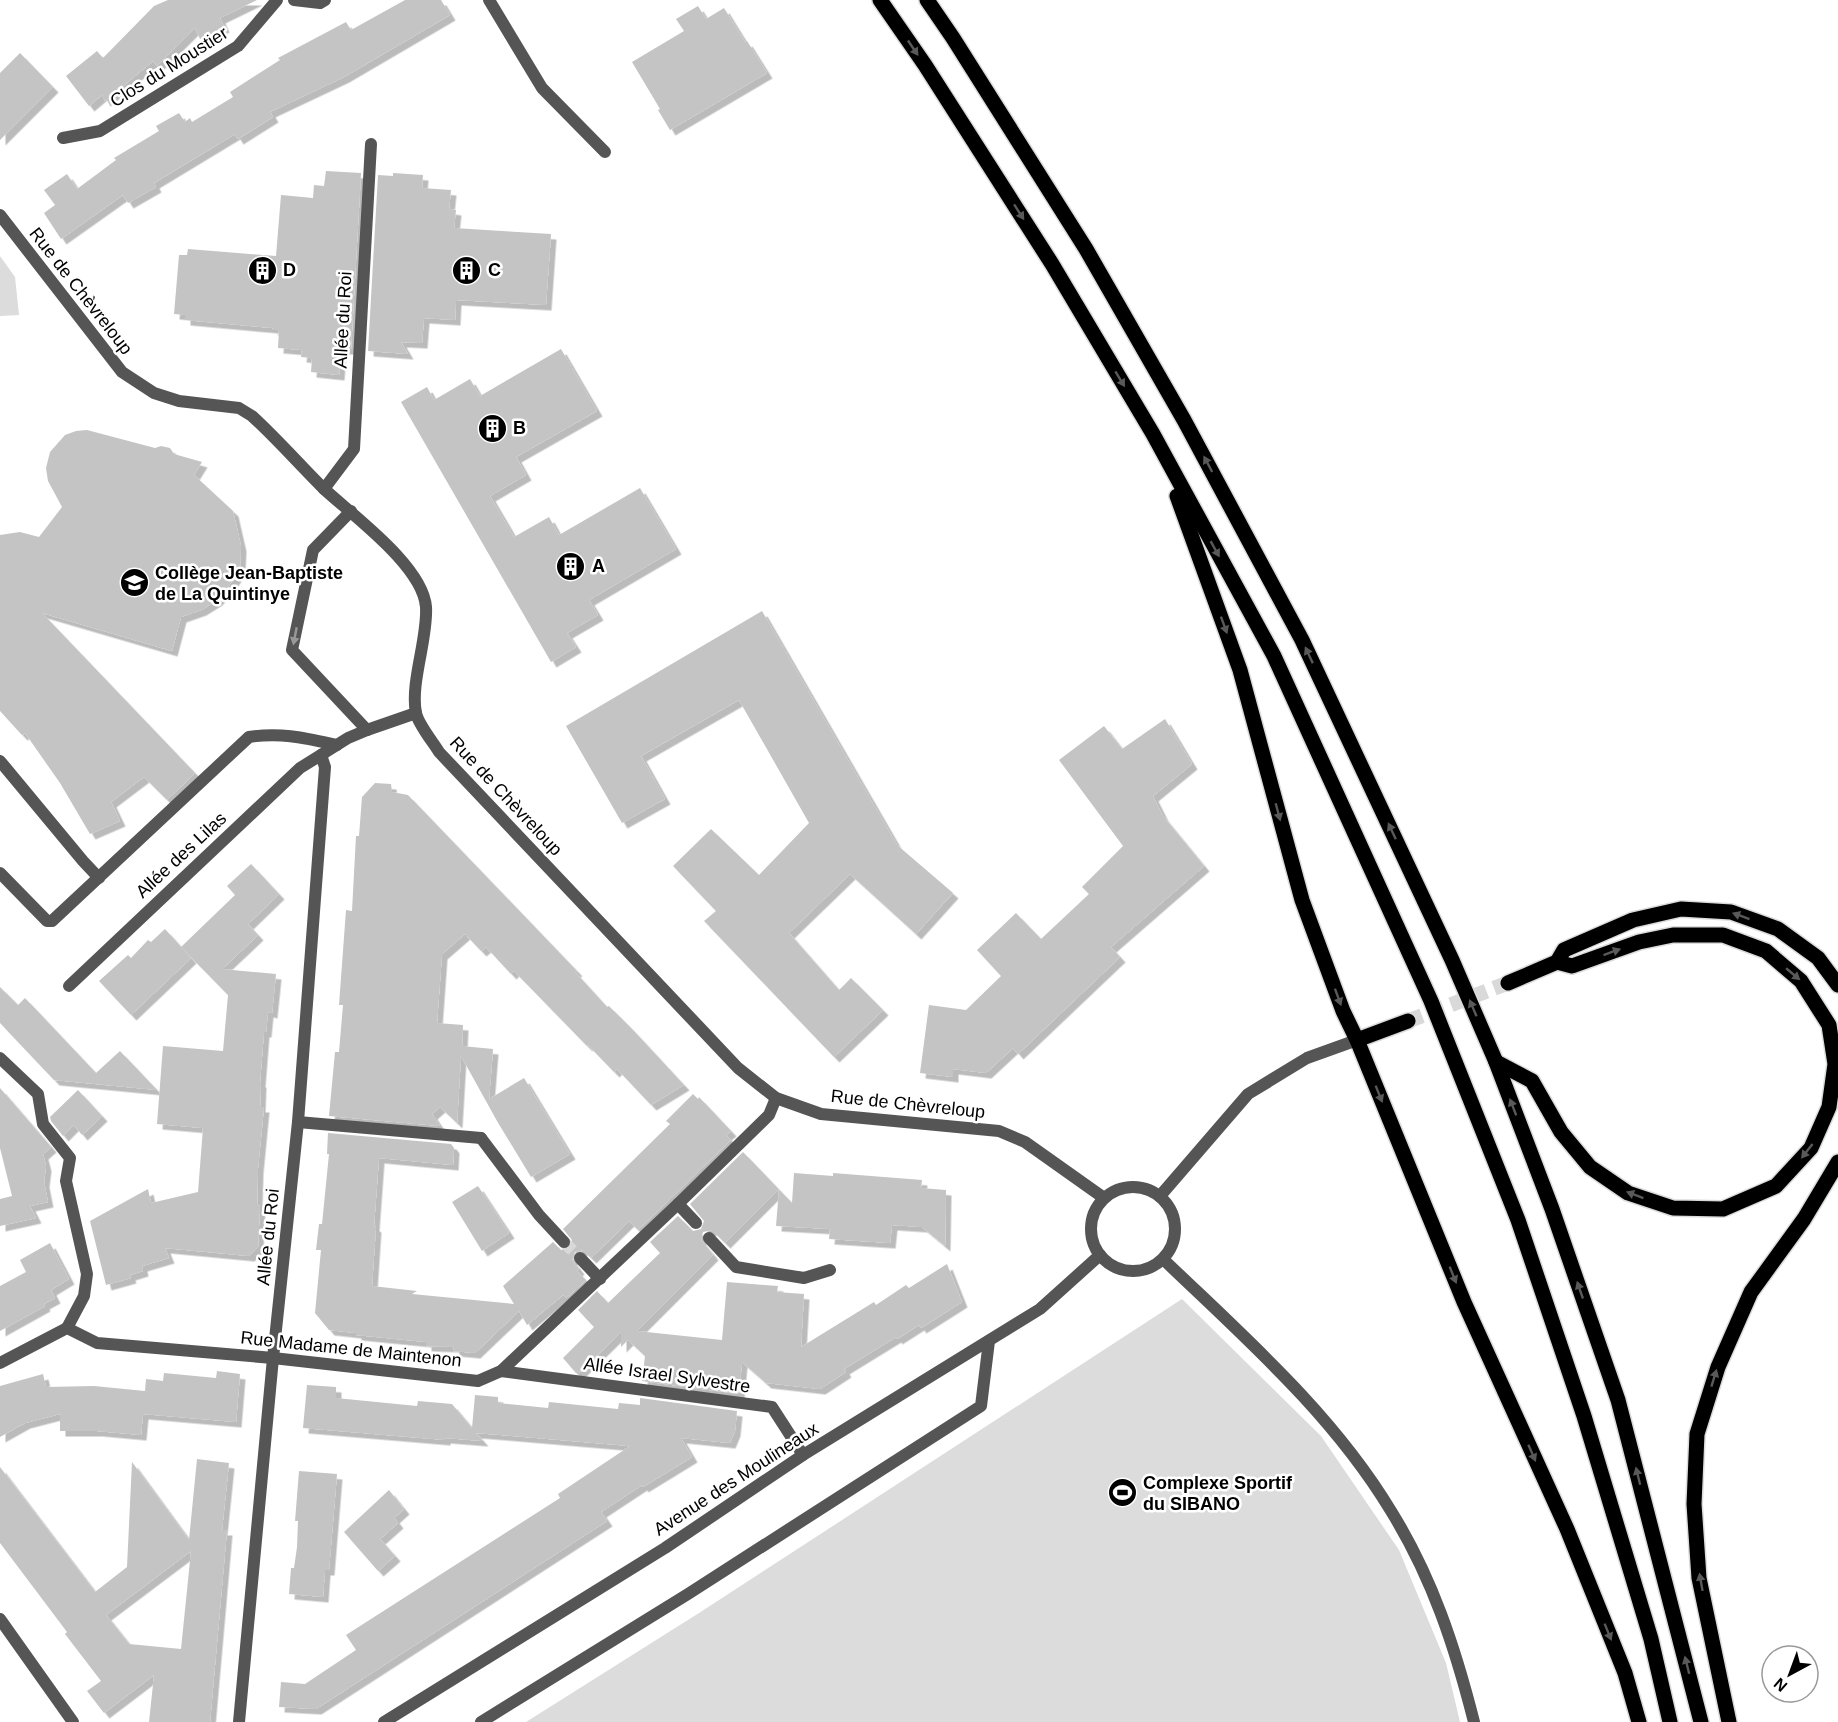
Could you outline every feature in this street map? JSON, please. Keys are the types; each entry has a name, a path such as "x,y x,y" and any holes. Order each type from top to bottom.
{"main road":[{"path":"880,0 925,65 1052,264 1153,434 1274,656 1444,1034 1518,1220 1581,1405 1651,1639 1670,1722"},
{"path":"927,0 1086,249 1184,420 1302,640 1452,960 1496,1062 1552,1209 1618,1400 1701,1722"},
{"path":"1161,451 1240,670 1302,900 1343,1011 1464,1302 1567,1530 1625,1673 1639,1722"},
{"path":"1508,983 1557,962 1564,950 1633,920 1681,909 1731,912 1778,929 1818,958 1838,985"},
{"path":"1496,1062 1532,1081 1561,1132 1590,1167 1628,1193 1673,1208 1723,1209 1733,1205 1776,1186 1811,1148 1829,1107 1835,1064 1829,1025 1801,981 1766,951 1723,935 1673,935 1639,942 1572,966 1557,962"},
{"path":"1357,1040 1408,1021"},
{"path":"1729,1722 1699,1578 1694,1504 1697,1434 1718,1366 1751,1292 1804,1219 1838,1162"}],"street":[{"name":"Clos du Moustier","path":"63,138 100,131 238,46 277,0"},
{"path":"294,0 320,3 325,0"},
{"path":"489,0 542,88 605,152"},
{"name":"Allée du Roi","path":"324,489 354,449 370,144"},
{"name":"Rue de Chèvreloup","path":"0,215 122,372 154,393 179,401 238,408 252,416 324,489 351,511 399,558 422,591 426,608 416,692 416,713 439,752 738,1068 776,1098 821,1114 999,1131 1025,1142 1104,1197"},
{"path":"351,511 313,550 292,650 367,730"},
{"name":"Allée des Lilas","path":"69,986 292,776 337,745 367,730 416,713"},
{"path":"0,873 47,921 52,921 249,737 272,734 301,736 337,745"},
{"name":"Allée du Roi","path":"239,1722 298,1122 325,768 321,755"},
{"path":"0,761 99,878"},
{"path":"1160,1196 1248,1094 1307,1058 1357,1040"},
{"path":"0,1058 38,1095 43,1124 70,1158 66,1181 87,1274 84,1296 67,1328 0,1363"},
{"name":"Rue Madame de Maintenon","path":"67,1328 97,1343 273,1358 478,1381 501,1371 600,1279 769,1115 776,1098"},
{"path":"298,1122 481,1138 539,1215 564,1242"},
{"path":"1126,1187 1143,1188 1160,1196 1169,1207 1174,1220 1175,1234 1171,1247 1162,1258 1151,1267 1124,1270 1111,1264 1100,1255 1091,1232 1096,1208 1104,1197 1126,1187"},
{"path":"678,1204 696,1223"},
{"path":"710,1238 736,1267 804,1278 830,1270"},
{"name":"Avenue des Moulineaux","path":"384,1722 665,1548 802,1455 1040,1309 1100,1255"},
{"path":"580,1258 600,1279"},
{"path":"1162,1258 1304,1397 1370,1478 1411,1547 1432,1591 1449,1634 1474,1722"},
{"path":"481,1722 688,1594 981,1406 988,1341"},
{"name":"Allée Israel Sylvestre","path":"501,1371 771,1407 802,1455"},
{"path":"0,1619 73,1722"}],"shaded area":[{"path":"0,256 15,277 19,315 0,316"},
{"name":"Complexe Sportif du SIBANO","path":"1182,1299 1321,1436 1399,1550 1446,1663 1460,1722 526,1722 699,1613"}],"building":[{"path":"168,0 257,0 220,18 224,27 200,39 195,28 157,66 153,61 105,101 102,95 89,106 66,76 97,51 103,58 154,6"},
{"path":"405,0 441,0 450,15 344,77 270,112 273,117 238,139 235,134 154,183 156,187 128,203 123,195 61,239 44,213 55,205 44,190 67,174 77,189 116,160 114,158 159,131 156,126 179,113 185,122 190,118 192,122 233,97 230,92 280,60 278,58 346,22 351,30"},
{"path":"698,6 706,19 724,8 767,73 670,130 632,62 684,31 676,19"},
{"path":"20,53 53,87 0,140 0,73"},
{"name":"D","path":"326,171 361,173 351,349 341,349 339,375 311,372 312,358 301,357 302,350 278,348 279,330 185,320 185,315 174,314 179,255 187,255 188,249 276,256 281,195 313,198 314,185 324,186"},
{"name":"C","path":"393,173 423,175 422,188 451,190 449,209 456,210 454,228 551,234 546,305 456,300 455,320 424,318 422,343 401,342 408,354 368,351 378,175 393,176"},
{"path":"561,349 597,411 516,457 526,475 490,496 514,537 549,517 559,535 640,488 676,549 589,600 598,615 567,633 576,647 551,662 401,402 427,387 434,400 470,379 480,396"},
{"path":"87,430 155,448 161,446 170,448 174,454 202,462 194,475 233,511 241,546 240,567 235,578 217,600 201,610 181,617 172,651 42,613 195,773 167,800 144,777 111,802 120,821 90,834 60,783 25,733 22,735 0,711 0,535 20,532 39,537 62,507 48,481 46,468 50,452 65,435"},
{"path":"762,611 897,845 953,893 916,934 850,874 789,933 839,990 851,978 883,1010 834,1057 704,921 716,911 673,866 711,829 759,875 809,823 739,700 641,756 665,799 622,823 566,726"},
{"path":"1165,719 1192,764 1153,796 1163,816 1204,866 1111,947 1120,957 1018,1054 1013,1048 986,1073 953,1069 953,1077 920,1073 929,1005 966,1010 1001,976 977,950 1016,913 1041,939 1089,894 1082,887 1123,846 1059,760 1104,726 1122,749"},
{"path":"375,783 391,784 392,792 408,795 577,971 575,972 607,1007 609,1006 633,1030 684,1085 651,1105 617,1069 614,1072 587,1046 514,971 511,974 486,947 481,951 465,934 442,954 437,1023 463,1025 462,1046 493,1049 489,1099 524,1078 570,1154 531,1177 461,1056 457,1123 440,1107 432,1114 440,1126 329,1116 335,1052 339,1052 343,1005 339,1005 346,910 352,911 356,836 359,836 362,797"},
{"path":"251,864 279,894 248,924 258,935 222,969 276,974 272,1013 268,1012 266,1032 264,1032 260,1082 260,1107 264,1107 258,1168 257,1205 260,1206 258,1247 249,1256 165,1248 169,1258 142,1266 143,1271 130,1275 131,1278 106,1285 90,1221 148,1189 151,1203 198,1192 203,1128 157,1124 163,1046 223,1051 228,995 181,947 235,895 227,886"},
{"path":"165,929 191,958 131,1015 99,981 128,955 131,958 148,940 151,942"},
{"path":"0,987 18,1005 25,998 96,1073 120,1051 157,1090 54,1080 0,1023"},
{"path":"0,1088 51,1147 43,1154 46,1166 44,1182 48,1202 30,1206 36,1218 0,1226 0,1199 12,1196 0,1148"},
{"path":"78,1090 102,1116 82,1135 74,1125 63,1136 50,1117"},
{"path":"693,1094 698,1099 699,1097 731,1131 726,1135 731,1140 638,1230 629,1221 591,1258 583,1250 575,1252 572,1260 579,1269 577,1271 586,1280 566,1298 563,1295 527,1325 519,1311 475,1353 453,1351 454,1347 426,1346 426,1342 329,1330 315,1313 321,1250 316,1250 319,1224 322,1224 329,1154 327,1154 328,1133 451,1144 454,1148 453,1165 379,1158 372,1286 417,1291 412,1294 514,1304 503,1286 553,1242 561,1250 570,1248 572,1240 563,1229 670,1124 666,1121"},
{"path":"743,1152 779,1189 725,1243 712,1230 703,1232 701,1240 713,1255 637,1331 722,1340 727,1282 778,1286 777,1292 804,1294 801,1347 874,1302 876,1305 906,1285 909,1288 947,1264 962,1302 921,1328 919,1325 897,1339 896,1337 844,1369 846,1372 820,1389 766,1383 742,1362 739,1394 642,1381 645,1356 628,1340 621,1347 621,1332 579,1373 576,1373 563,1358 594,1327 578,1310 597,1291 608,1303 660,1253 650,1242 678,1216 693,1231 701,1229 704,1221 690,1204"},
{"path":"794,1173 833,1176 833,1173 922,1180 921,1188 946,1190 945,1246 922,1227 892,1225 890,1243 829,1239 830,1229 776,1226 779,1189 792,1203"},
{"path":"478,1186 509,1233 482,1251 452,1202"},
{"path":"50,1243 69,1279 51,1290 55,1298 44,1304 45,1306 0,1331 0,1286 26,1272 20,1260"},
{"path":"217,1371 240,1374 236,1422 143,1414 141,1435 97,1431 60,1431 60,1414 25,1423 0,1437 0,1386 43,1374 46,1387 94,1386 145,1391 146,1379 163,1381 164,1373 216,1378"},
{"path":"307,1385 336,1387 336,1398 417,1406 418,1401 452,1404 472,1428 475,1395 498,1397 498,1403 548,1408 549,1402 618,1409 619,1403 640,1405 640,1398 737,1411 735,1431 730,1443 681,1438 692,1457 643,1487 642,1485 601,1512 607,1521 316,1709 279,1707 281,1682 305,1684 356,1650 346,1635 560,1498 558,1494 630,1446 476,1433 483,1441 303,1428"},
{"path":"197,1459 229,1463 222,1530 227,1530 210,1722 149,1722 154,1675 104,1713 87,1691 101,1681 0,1543 0,1467 95,1592 127,1567 132,1462 189,1540","holes":["191,1551 181,1649 129,1644 106,1615"]},
{"path":"299,1471 337,1474 329,1570 325,1570 323,1597 289,1594 291,1568 294,1568 297,1547 298,1521 295,1521"},
{"path":"389,1490 404,1509 394,1518 398,1523 380,1539 395,1556 378,1571 344,1532"}],"tunnel":[{"path":"1408,1021 1508,983"},
{"path":"564,1242 580,1258"}],"place":[{"name":"D","path":"262,270"},
{"name":"C","path":"467,270"},
{"name":"B","path":"492,428"},
{"name":"A","path":"571,566"},
{"name":"Collège Jean-Baptiste de La Quintinye","path":"134,583"},
{"name":"Complexe Sportif du SIBANO","path":"1122,1493"}]}
